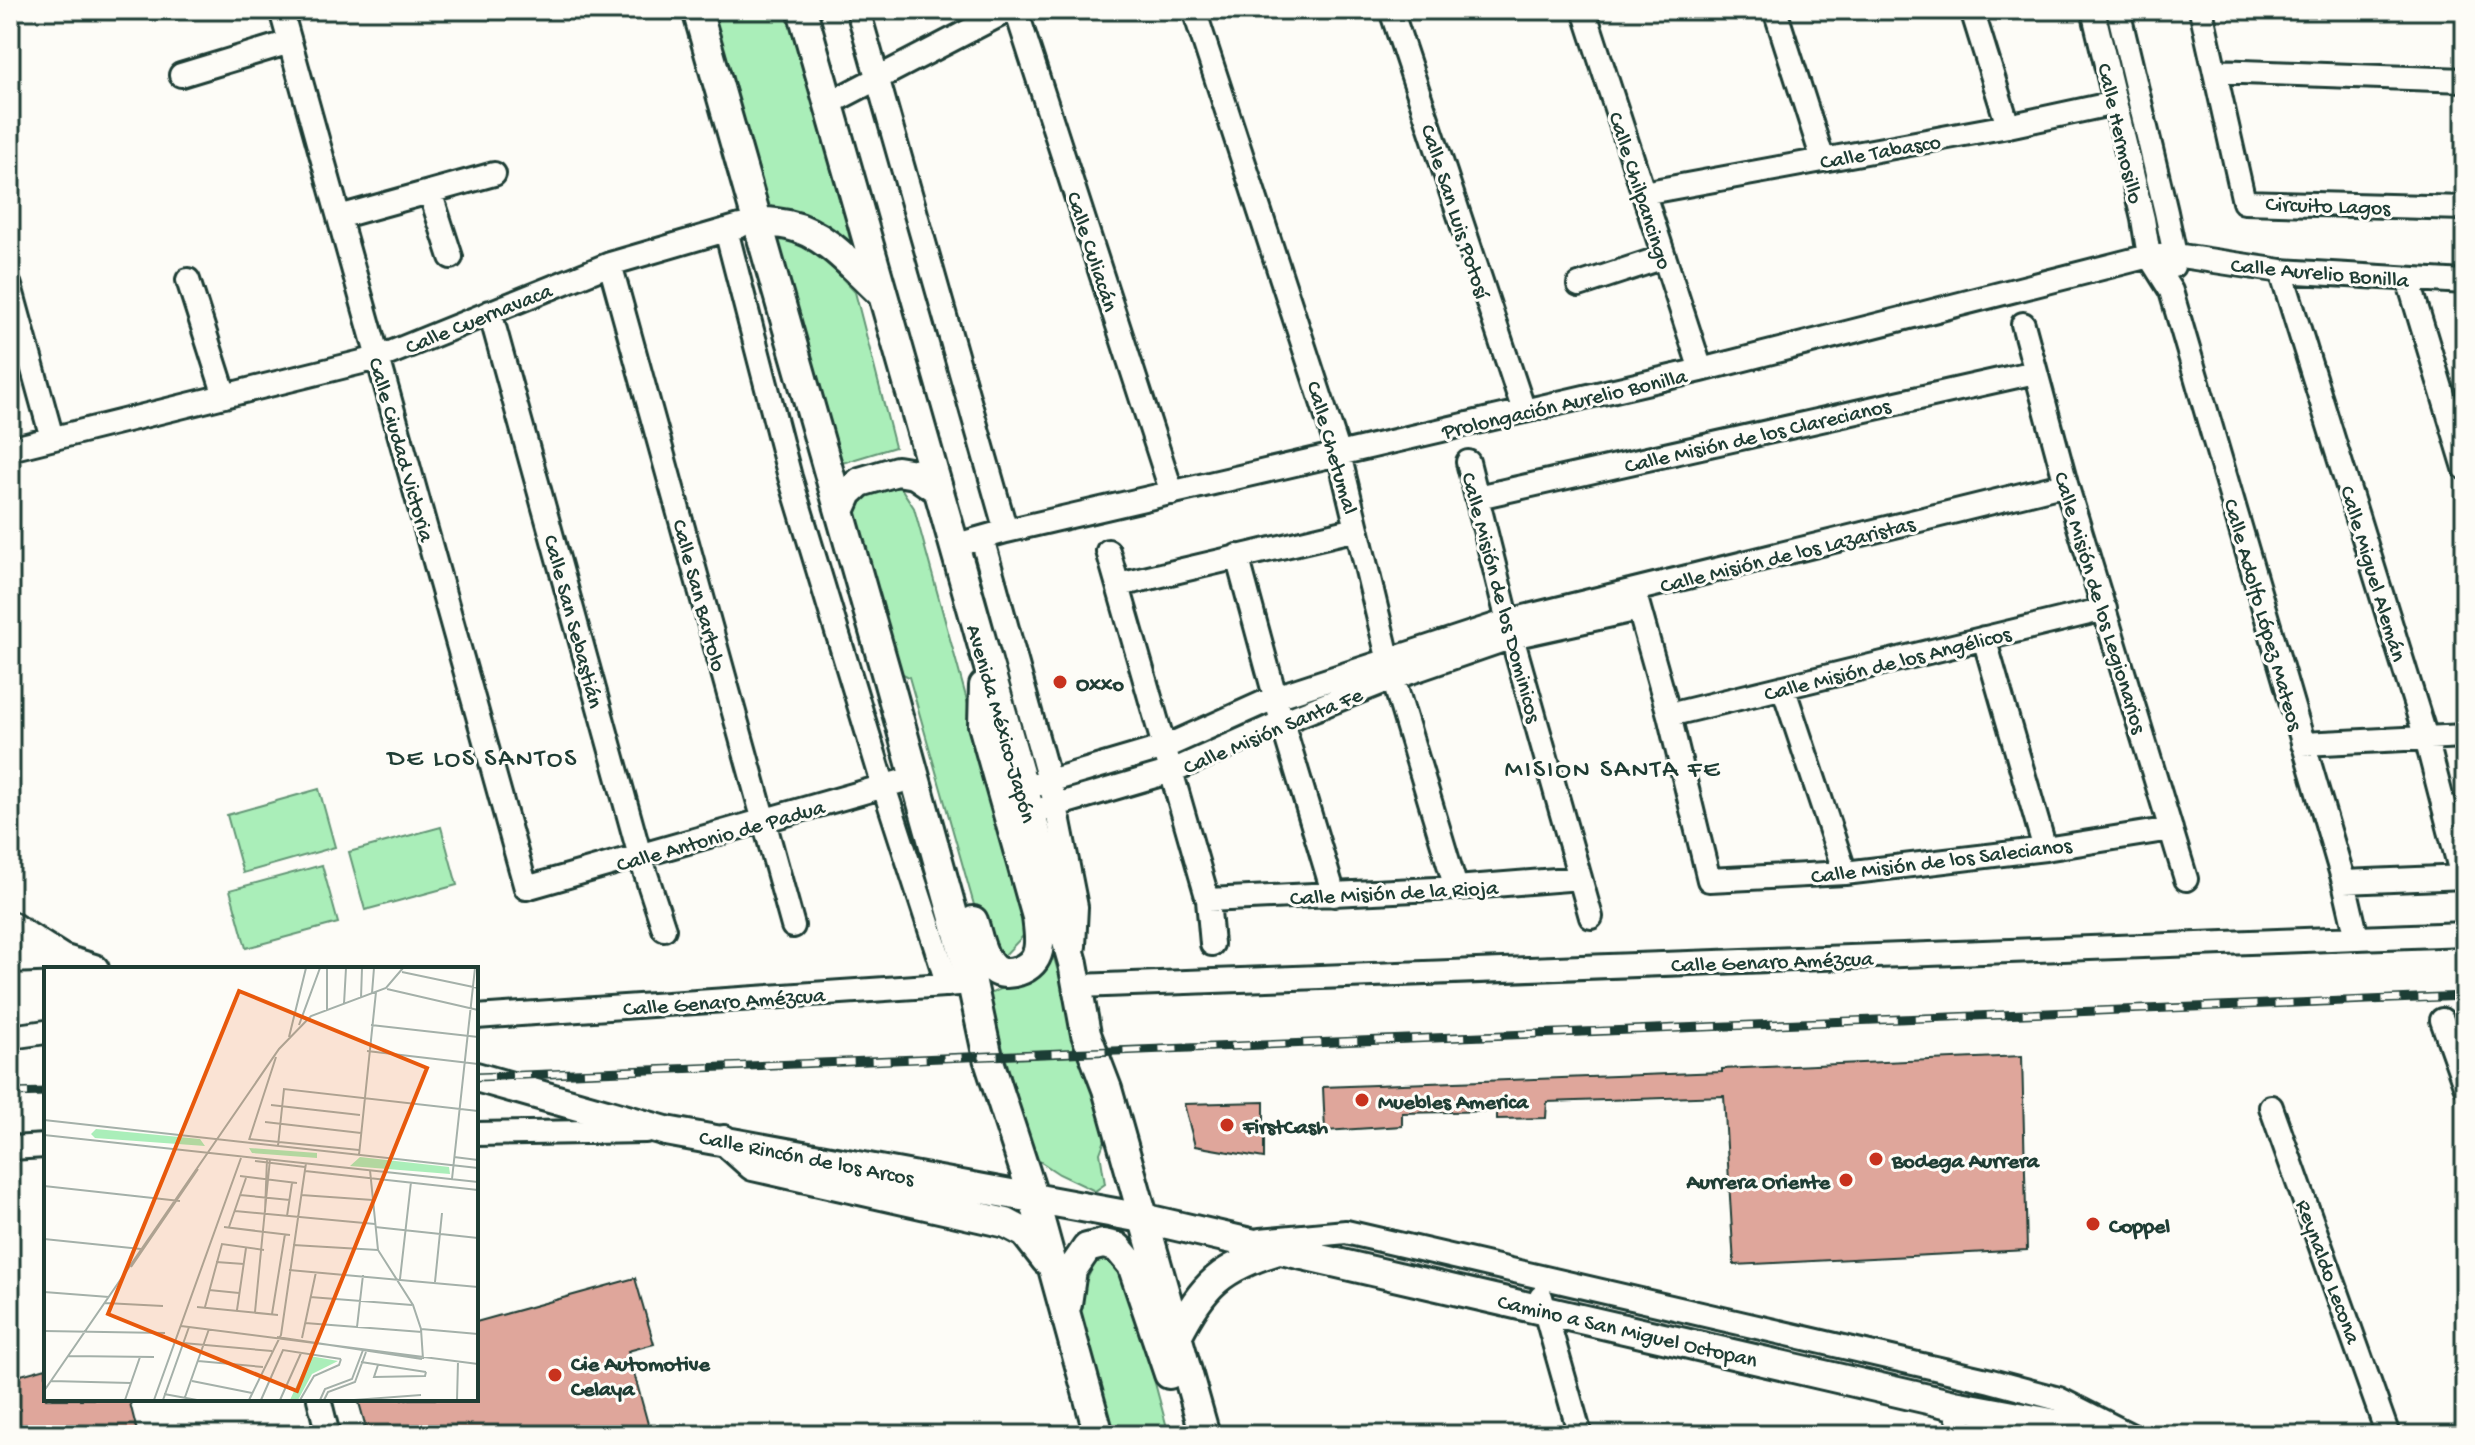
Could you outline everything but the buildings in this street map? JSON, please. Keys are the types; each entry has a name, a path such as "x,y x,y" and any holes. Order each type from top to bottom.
{"main road":[{"path":"697,10 888,680 960,984 1034,1199 1099,1435"},
{"name":"Avenida México-Japón","path":"802,10 985,658 1036,803 1086,1034 1107,1089 1205,1435"},
{"path":"756,221 790,225 813,235 882,294"},
{"path":"840,511 848,493 860,482 897,471 915,474 937,489"},
{"path":"888,680 917,741 985,958 995,970 1010,974 1025,969 1035,961 1041,943 1037,917 983,725 985,658"},
{"path":"10,926 62,959 88,967"},
{"name":"Calle Rincón de los Arcos","path":"478,1078 666,1131 1142,1218"},
{"path":"724,1140 753,1166 1006,1223 1025,1233 1056,1273"},
{"name":"Camino a San Miguel Octopan","path":"1142,1218 1954,1405 2115,1435"},
{"path":"1068,1319 1066,1296 1072,1270 1087,1248 1103,1244 1117,1247 1132,1265 1190,1435"},
{"path":"1177,1336 1194,1303 1218,1277 1247,1259 1281,1249"}],"street":[{"name":"Calle Ciudad Victoria","path":"281,10 526,888"},
{"path":"858,10 1006,531"},
{"path":"828,104 1009,10"},
{"name":"Calle Culiacán","path":"1016,10 1172,493"},
{"name":"Calle Chetumal","path":"1194,10 1339,454 1391,669 1456,888"},
{"name":"Calle San Luis Potosí","path":"1391,10 1524,411"},
{"name":"Calle Chilpancingo","path":"1584,10 1701,370"},
{"path":"1775,10 1823,160"},
{"path":"1972,10 2008,126"},
{"name":"Calle Hermosillo","path":"2093,10 2149,256"},
{"name":"Calle Hermosillo","path":"2118,10 2175,255"},
{"name":"Circuito Lagos","path":"2201,10 2244,202 2465,208"},
{"path":"181,75 290,42"},
{"path":"2215,71 2465,80"},
{"name":"Calle Tabasco","path":"1643,193 2008,126 2115,103"},
{"path":"339,217 494,174"},
{"path":"430,192 451,257"},
{"name":"Calle Cuernavaca","path":"10,449 378,358 610,264 756,221"},
{"path":"726,230 790,477 884,787 960,984"},
{"name":"Prolongación Aurelio Bonilla","path":"953,546 1006,531 1701,370 2149,256 2175,255"},
{"name":"Calle Aurelio Bonilla","path":"2175,255 2281,271 2465,282"},
{"name":"Calle Adolfo López Mateos","path":"2171,291 2175,255"},
{"name":"Calle Adolfo López Mateos","path":"2149,256 2171,291 2344,882 2357,938"},
{"path":"1579,285 1664,257"},
{"name":"Calle San Bartolo","path":"610,264 793,926"},
{"name":"Calle Miguel Alemán","path":"2281,271 2426,738 2463,877"},
{"path":"2408,279 2465,468"},
{"path":"188,280 225,396"},
{"path":"10,286 52,438"},
{"name":"Calle San Sebastián","path":"490,312 640,856 664,929"},
{"name":"Calle Misión de los Legionarios","path":"2023,324 2066,484 2186,879"},
{"name":"Calle Misión de los Clarecianos","path":"1478,497 2035,372"},
{"name":"Calle Misión de los Dominicos","path":"1468,462 1510,629 1591,917"},
{"name":"Calle Misión de los Lazaristas","path":"1510,629 1636,600 2066,484"},
{"path":"1119,585 1357,529"},
{"path":"982,538 1049,780"},
{"path":"1108,551 1208,900 1212,944"},
{"path":"1237,556 1282,722 1334,895"},
{"path":"1636,600 1669,715"},
{"name":"Calle Misión de los Angélicos","path":"1669,715 2105,609"},
{"name":"Calle Misión Santa Fe","path":"1036,803 1049,780 1165,747 1276,697 1391,669 1510,629"},
{"path":"1984,638 2045,849"},
{"name":"Calle Misión Santa Fe","path":"1036,803 1172,771 1391,669"},
{"path":"1783,687 1845,873"},
{"name":"Calle Misión de los Salecianos","path":"1669,715 1709,880 1845,873 2045,849 2171,829"},
{"path":"2303,744 2465,736"},
{"name":"Calle Antonio de Padua","path":"526,888 913,778"},
{"path":"2344,882 2463,877"},
{"name":"Calle Misión de la Rioja","path":"1208,900 1456,888 1580,878"},
{"name":"Calle Genaro Amézcua","path":"1075,975 2465,934"},
{"path":"10,961 62,959"},
{"name":"Calle Genaro Amézcua","path":"478,1017 960,984"},
{"path":"2442,1020 2465,1085"},
{"path":"10,1037 44,1032"},
{"name":"Reynaldo Lecona","path":"2271,1107 2388,1435"},
{"path":"478,1134 666,1131"},
{"path":"10,1148 44,1146"},
{"path":"1248,1241 1346,1232 1897,1357 2059,1399 2130,1435"},
{"path":"1535,1277 1580,1435"},
{"path":"1887,1389 1897,1357"},
{"path":"320,1401 328,1435"},
{"path":"1954,1405 1963,1435"}],"green space":[{"path":"710,10 788,10 852,249 767,210"},
{"path":"2300,10 2465,10 2465,16"},
{"path":"773,236 797,241 824,259 855,292 895,447 839,464"},
{"path":"888,486 901,488 914,508 1029,926 1002,958 984,940 909,677 895,670 853,515 854,504 867,494"},
{"path":"319,789 335,847 243,873 227,815"},
{"path":"441,827 457,885 365,910 349,852"},
{"path":"322,865 338,923 246,948 230,890"},
{"path":"1050,944 1106,1137 1100,1153 1105,1184 1095,1191 1059,1174 1035,1158 987,995 1010,985"},
{"path":"1107,1256 1124,1268 1169,1435 1111,1435 1074,1308 1095,1262"}],"railway":[{"path":"478,1077 2465,996"},
{"path":"10,1093 44,1092"}],"place":[{"name":"Oxxo","path":"1060,682"},
{"name":"Muebles America","path":"1362,1100"},
{"name":"FirstCash","path":"1227,1125"},
{"name":"Bodega Aurrera","path":"1876,1159"},
{"name":"Aurrera Oriente","path":"1846,1180"},
{"name":"Coppel","path":"2093,1224"},
{"name":"Cie Automotive Celaya","path":"555,1375"}],"district":[{"name":"DE LOS SANTOS","path":"483,756"},
{"name":"MISION SANTA FE","path":"1613,767"}]}
